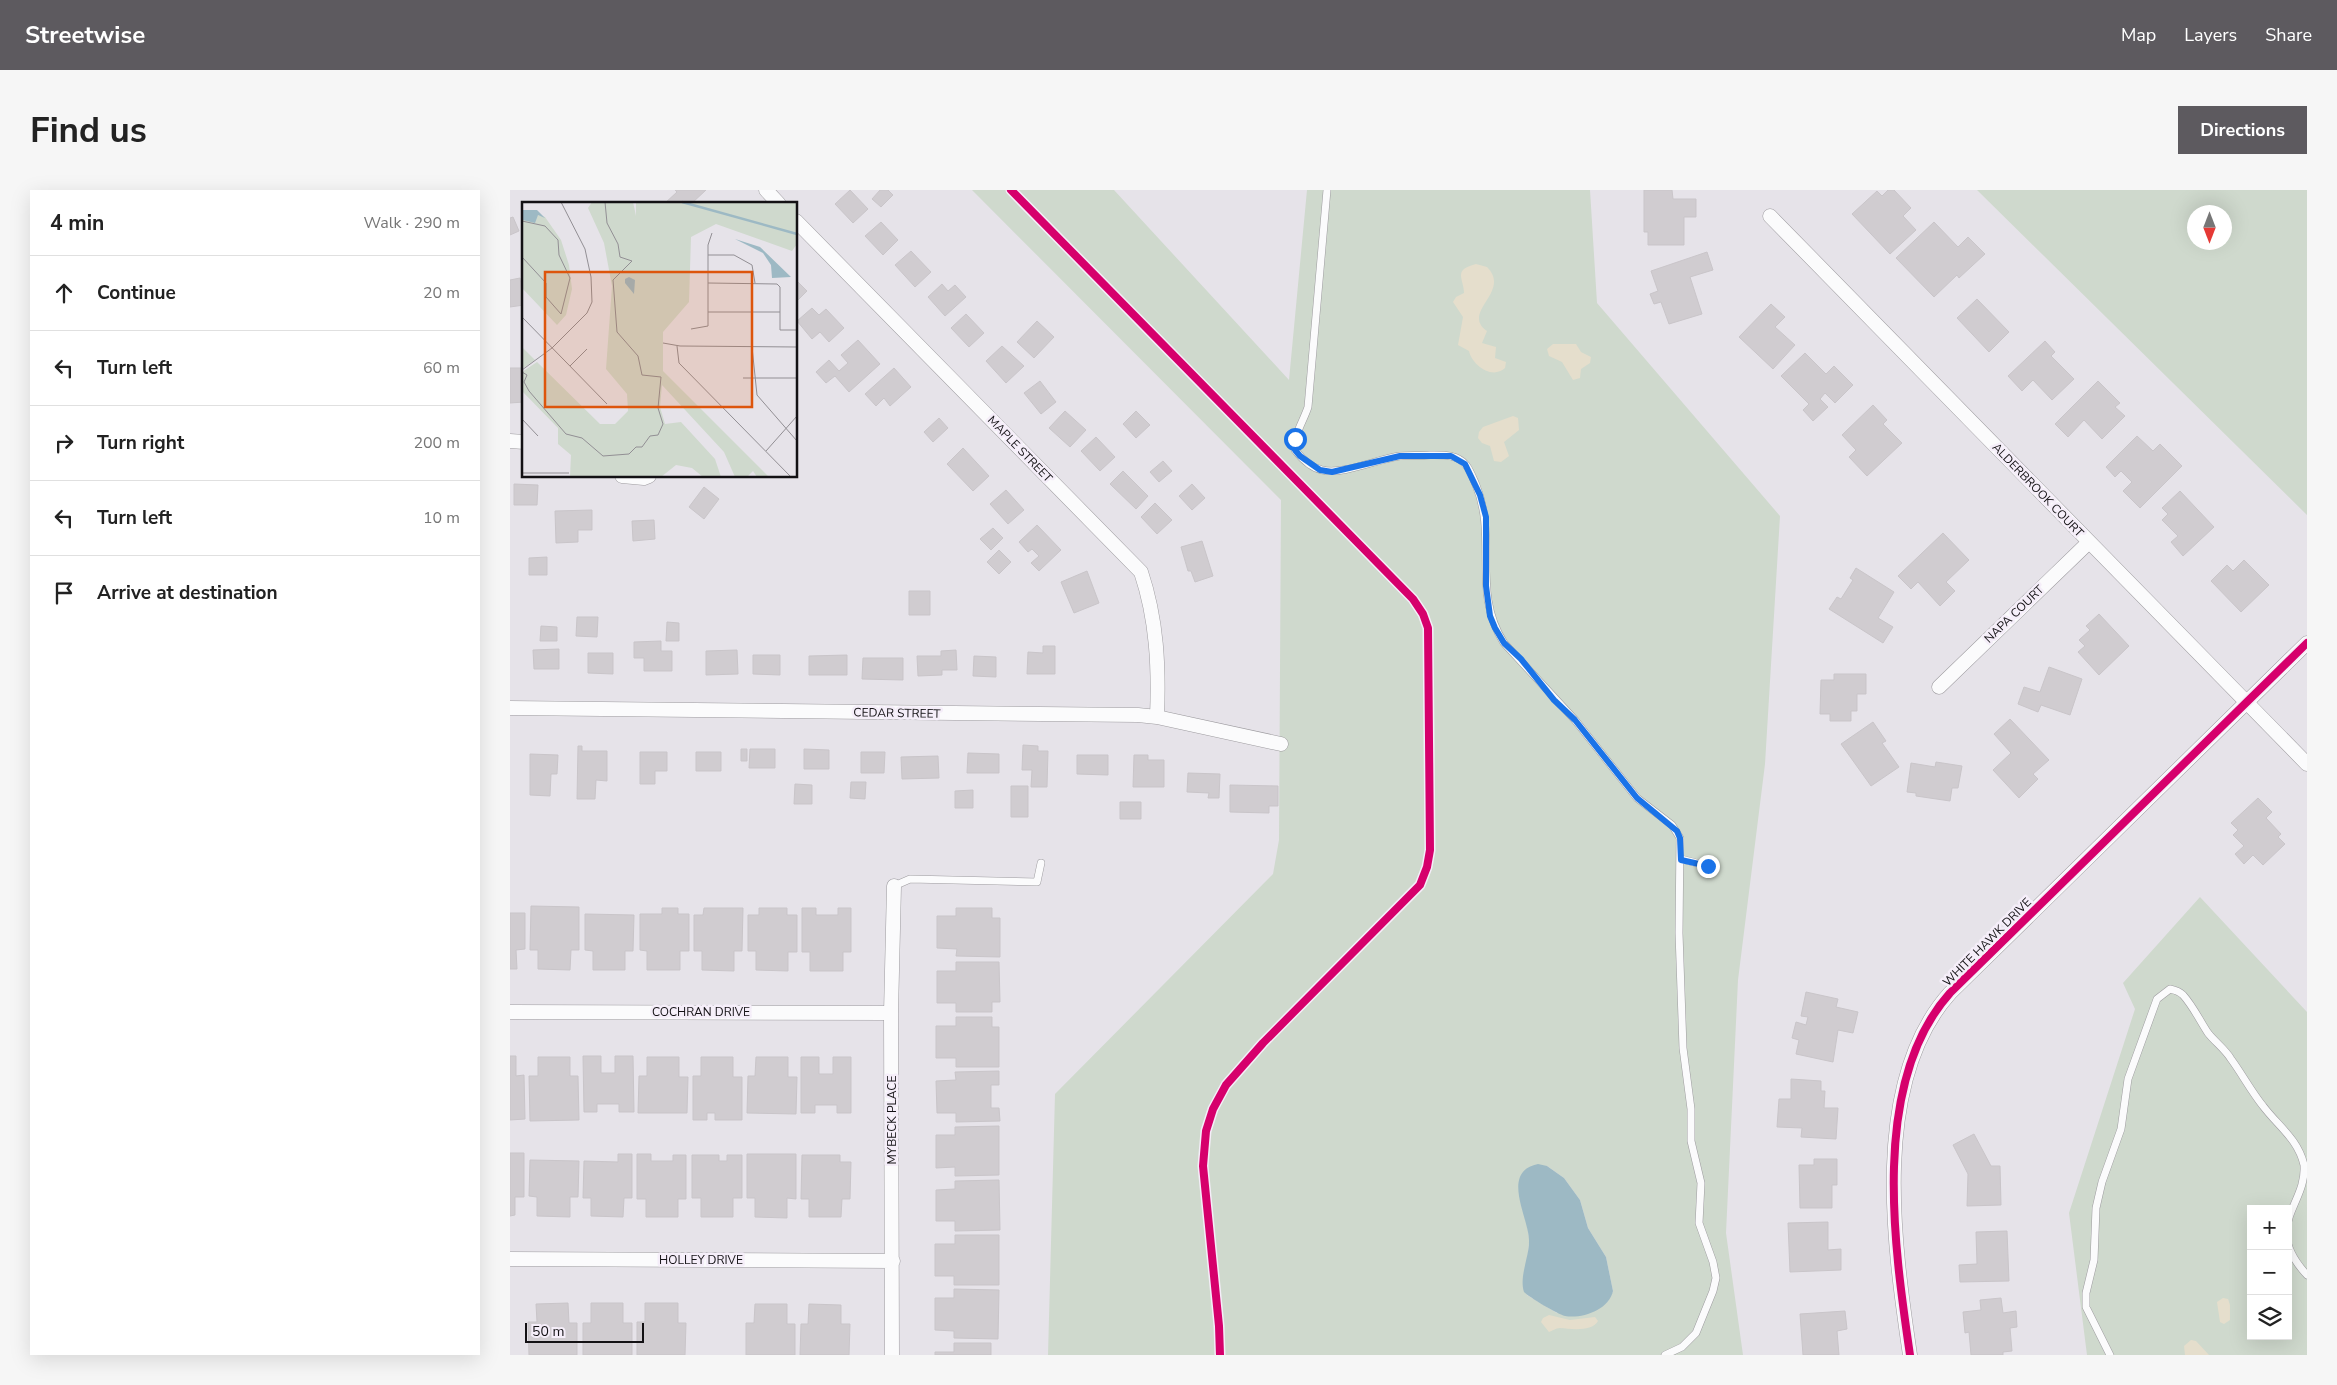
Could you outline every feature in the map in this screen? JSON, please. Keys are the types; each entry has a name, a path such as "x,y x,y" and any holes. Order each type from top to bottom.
{"street":[{"path":"766,190 777,202"},
{"name":"ALDERBROOK COURT","path":"1770,216 2307,764"},
{"name":"MAPLE STREET","path":"798,223 1141,572 1151,602 1157,642 1159,676 1157,717"},
{"name":"NAPA COURT","path":"1939,687 2089,542"},
{"name":"WHITE HAWK DRIVE","path":"1910,1355 1898,1258 1894,1147 1900,1096 1905,1077 1927,1027 1950,993 2307,643"},
{"name":"CEDAR STREET","path":"510,708 1157,717 1281,744"},
{"name":"MYBECK PLACE","path":"892,1355 894,886"},
{"name":"COCHRAN DRIVE","path":"510,1012 892,1013"},
{"name":"HOLLEY DRIVE","path":"510,1259 893,1261"}],"lane":[{"path":"1327,190 1308,407 1295,439 1295,450 1310,464 1320,470 1332,472 1400,456 1451,456 1465,464 1480,495 1486,517 1486,586 1490,616 1495,628 1504,643 1521,659 1554,700 1575,720 1637,798 1677,831 1680,838 1679,933 1683,1048 1691,1109 1691,1141 1701,1183 1699,1223 1713,1262 1716,1278 1713,1291 1696,1333 1682,1347 1665,1355"},
{"path":"1681,860 1708,866"},
{"path":"894,886 910,878 1037,882 1041,863"},
{"path":"2110,1355 2086,1307 2086,1293 2094,1260 2096,1208 2102,1182 2121,1129 2128,1079 2157,999 2170,989 2177,990 2183,995 2210,1035 2230,1057 2264,1108 2288,1132 2300,1153 2306,1175 2301,1195 2290,1220 2288,1234 2289,1246 2294,1257 2307,1275"}],"shaded area":[{"path":"972,190 1114,190 1289,380 1307,190 1590,190 1597,303 1780,516 1765,764 1738,980 1726,1233 1743,1355 1048,1355 1055,1094 1273,874 1279,840 1281,500","holes":["1547,1166 1564,1178 1580,1200 1588,1228 1606,1257 1613,1291 1608,1301 1600,1308 1557,1313 1527,1295 1524,1280 1529,1238 1521,1200 1520,1185 1521,1177"]},
{"path":"1977,190 2307,190 2307,515"},
{"path":"2200,897 2307,1012 2307,1355 2087,1355 2069,1213 2135,1009 2123,983"}],"sand":[{"path":"1476,264 1487,267 1493,276 1494,285 1479,316 1480,324 1487,331 1482,343 1496,347 1495,358 1506,362 1505,368 1500,371 1489,372 1478,366 1469,351 1458,345 1463,317 1453,302 1456,297 1464,293 1462,272 1469,266"},
{"path":"1553,344 1576,344 1581,352 1591,357 1590,363 1581,369 1580,378 1573,380 1562,362 1549,356 1547,349"},
{"path":"1513,416 1518,418 1519,430 1504,442 1509,456 1501,462 1494,461 1490,446 1482,443 1478,438 1479,432 1483,427"},
{"path":"2223,1298 2228,1299 2230,1305 2230,1320 2224,1324 2220,1322 2217,1302"},
{"path":"1549,1315 1570,1320 1595,1317 1598,1321 1591,1327 1559,1328 1549,1332 1541,1322 1543,1318"},
{"path":"2191,1340 2196,1341 2209,1355 2185,1355 2184,1346"}],"water":[{"path":"1538,1164 1547,1166 1564,1178 1580,1200 1588,1228 1606,1257 1613,1291 1606,1303 1594,1312 1572,1317 1565,1316 1531,1298 1524,1292 1523,1274 1529,1242 1518,1186 1520,1176 1526,1169"}],"building":[{"path":"675,190 706,190 693,202 666,202 677,192"},
{"path":"850,190 868,209 853,223 835,204"},
{"path":"880,190 888,190 893,195 881,207 872,199"},
{"path":"1644,190 1672,190 1673,199 1696,199 1696,217 1684,217 1684,245 1648,245 1648,232 1644,232"},
{"path":"1888,190 1894,190 1911,208 1903,216 1916,230 1890,254 1852,214 1877,191 1882,196"},
{"path":"513,217 519,231 510,235 510,218"},
{"path":"881,222 898,240 883,255 865,236"},
{"path":"1934,222 1958,247 1968,237 1985,254 1959,278 1957,275 1934,297 1896,258"},
{"path":"911,251 931,272 915,287 895,265"},
{"path":"1707,252 1713,270 1690,277 1702,314 1669,324 1661,302 1654,304 1650,294 1658,291 1651,271"},
{"path":"520,278 522,305 510,307 510,280"},
{"path":"798,282 807,291 798,300"},
{"path":"942,284 948,291 955,285 966,297 945,316 928,297"},
{"path":"1977,299 2009,332 1989,352 1957,318"},
{"path":"1771,304 1785,317 1775,327 1795,345 1773,369 1739,337"},
{"path":"812,308 819,315 826,309 844,328 829,342 820,332 812,339 798,320"},
{"path":"966,314 984,333 969,347 951,328"},
{"path":"1037,321 1054,337 1034,358 1017,342"},
{"path":"858,340 880,364 849,392 835,376 826,383 816,372 829,360 839,371 848,363 841,355"},
{"path":"2045,341 2055,352 2051,356 2074,379 2052,400 2033,380 2022,391 2008,376"},
{"path":"1002,346 1024,366 1006,383 986,361"},
{"path":"1805,353 1826,374 1834,366 1853,385 1835,403 1825,393 1820,399 1828,407 1813,421 1803,410 1809,404 1781,376"},
{"path":"510,368 521,368 522,402 510,403"},
{"path":"894,368 911,387 890,406 884,398 876,406 865,394"},
{"path":"1040,381 1056,402 1041,414 1024,393"},
{"path":"2098,381 2120,403 2115,407 2125,416 2102,439 2084,420 2068,437 2055,424"},
{"path":"1873,405 1887,420 1883,424 1902,443 1867,476 1849,457 1856,450 1842,435"},
{"path":"1065,411 1086,430 1070,447 1049,428"},
{"path":"1136,411 1150,425 1136,438 1123,424"},
{"path":"939,418 948,428 933,442 924,432"},
{"path":"2137,436 2153,451 2160,444 2182,466 2140,508 2123,491 2132,482 2121,471 2115,477 2106,467"},
{"path":"1096,437 1115,457 1100,471 1081,451"},
{"path":"963,448 989,476 973,491 947,464"},
{"path":"1163,461 1172,471 1159,482 1150,472"},
{"path":"1123,471 1148,496 1136,509 1110,484"},
{"path":"514,484 538,485 537,505 514,505"},
{"path":"1192,484 1205,498 1192,510 1179,496"},
{"path":"704,487 719,499 704,519 689,507"},
{"path":"1006,490 1024,510 1008,524 990,504"},
{"path":"2180,491 2214,527 2183,556 2171,542 2178,536 2162,520 2168,514 2162,508"},
{"path":"1155,503 1172,520 1157,534 1141,517"},
{"path":"592,510 592,530 578,530 578,542 556,543 555,511"},
{"path":"654,520 655,539 633,541 632,521"},
{"path":"1037,525 1061,550 1039,571 1031,563 1039,556 1032,549 1028,552 1019,542"},
{"path":"993,528 1003,538 991,550 980,539"},
{"path":"1943,533 1969,560 1946,582 1955,591 1940,606 1918,582 1911,589 1898,576"},
{"path":"1202,541 1213,576 1195,582 1191,571 1188,571 1181,547"},
{"path":"999,550 1011,562 999,574 987,562"},
{"path":"547,557 547,575 529,575 529,558"},
{"path":"2244,560 2269,585 2241,612 2211,581 2227,565 2233,571"},
{"path":"1856,568 1894,592 1878,618 1893,627 1883,643 1829,609 1837,597 1841,599 1853,580 1850,578"},
{"path":"1087,571 1099,603 1074,613 1061,582"},
{"path":"909,591 930,591 930,615 909,615"},
{"path":"2099,614 2129,646 2099,675 2078,652 2085,646 2079,640 2090,630 2086,626"},
{"path":"577,617 598,617 597,637 576,636"},
{"path":"667,622 679,623 679,641 666,641"},
{"path":"541,626 557,627 557,641 540,641"},
{"path":"661,641 661,651 672,651 672,671 644,671 644,658 634,658 634,642"},
{"path":"1043,646 1055,646 1055,674 1027,674 1028,652 1043,653"},
{"path":"559,649 559,669 534,669 533,650"},
{"path":"737,650 738,674 706,675 706,651"},
{"path":"956,650 957,670 942,670 942,675 918,676 917,656 941,656 941,651"},
{"path":"588,653 613,653 613,674 588,673"},
{"path":"753,655 780,655 780,675 753,674"},
{"path":"847,655 847,675 809,675 809,656"},
{"path":"974,656 996,657 996,677 973,676"},
{"path":"863,658 903,658 903,680 862,679"},
{"path":"2049,667 2082,679 2070,715 2041,705 2038,712 2018,704 2024,687 2040,692"},
{"path":"1834,674 1866,674 1866,694 1857,694 1857,711 1851,711 1851,721 1830,721 1830,714 1820,714 1821,680 1834,680"},
{"path":"2010,719 2049,760 2033,774 2038,779 2019,798 1993,770 2011,753 1994,734"},
{"path":"1873,722 1886,741 1882,743 1899,767 1871,786 1841,744"},
{"path":"1023,745 1038,746 1038,751 1048,751 1047,787 1031,787 1032,770 1022,770"},
{"path":"578,746 582,746 582,751 607,751 607,781 596,780 595,799 577,799"},
{"path":"741,749 747,749 747,761 741,761"},
{"path":"750,749 775,749 775,768 749,768"},
{"path":"804,749 829,750 829,769 804,769"},
{"path":"640,752 667,752 667,771 655,771 655,784 640,784"},
{"path":"696,752 721,752 721,771 696,771"},
{"path":"861,752 885,752 884,773 861,773"},
{"path":"968,753 999,754 999,773 967,773"},
{"path":"530,754 558,755 557,774 551,774 550,796 530,795"},
{"path":"1077,755 1108,755 1108,775 1077,774"},
{"path":"1134,755 1148,755 1148,760 1164,760 1164,787 1133,787"},
{"path":"938,756 939,778 902,779 901,757"},
{"path":"1936,762 1962,766 1958,788 1952,788 1950,801 1916,796 1916,793 1907,792 1911,763 1935,767"},
{"path":"1188,773 1220,774 1219,798 1208,798 1209,793 1187,792"},
{"path":"851,782 866,782 865,799 850,798"},
{"path":"795,784 812,785 812,804 794,804"},
{"path":"1230,785 1278,786 1278,806 1269,806 1269,813 1230,812"},
{"path":"1011,786 1028,786 1028,817 1011,817"},
{"path":"973,790 973,808 955,808 955,791"},
{"path":"2258,798 2272,812 2266,818 2281,834 2278,837 2285,844 2263,865 2253,855 2244,864 2235,854 2244,846 2233,835 2238,830 2231,823"},
{"path":"1120,802 1141,802 1141,819 1120,819"},
{"path":"531,906 579,907 579,950 571,950 570,970 538,969 538,950 530,950"},
{"path":"662,908 678,908 678,914 689,914 689,951 680,951 680,970 647,970 647,951 640,950 640,914 662,914"},
{"path":"704,908 743,908 742,951 734,951 734,971 702,970 702,951 694,951 694,915 703,915"},
{"path":"759,908 787,908 787,915 797,915 797,952 788,952 788,971 756,970 756,951 748,951 748,915 759,915"},
{"path":"802,908 816,908 816,915 838,915 838,908 851,908 851,952 843,952 843,971 810,971 810,952 802,952"},
{"path":"956,908 992,908 992,918 1000,918 1000,957 956,956 957,949 937,948 937,916 956,916"},
{"path":"510,913 525,913 525,949 516,950 517,969 510,969"},
{"path":"585,914 634,915 633,951 625,951 625,970 593,970 593,951 585,950"},
{"path":"956,962 999,962 1000,1002 992,1002 992,1012 956,1012 956,1003 937,1003 937,971 956,971"},
{"path":"1806,992 1838,999 1836,1007 1858,1012 1853,1033 1838,1030 1833,1062 1796,1054 1799,1040 1792,1038 1796,1022 1806,1025 1808,1017 1801,1016"},
{"path":"956,1017 992,1017 992,1027 999,1027 999,1067 956,1067 956,1058 936,1058 936,1026 956,1026"},
{"path":"510,1056 516,1056 516,1076 524,1075 525,1119 510,1120"},
{"path":"583,1056 601,1056 601,1073 615,1073 615,1056 633,1056 634,1112 619,1112 619,1104 597,1104 597,1112 584,1112"},
{"path":"538,1057 570,1057 570,1076 578,1076 579,1120 530,1121 529,1076 538,1076"},
{"path":"647,1057 679,1057 679,1077 688,1077 687,1113 638,1113 639,1076 647,1076"},
{"path":"701,1057 733,1057 733,1077 742,1077 742,1120 715,1120 715,1113 707,1113 707,1120 693,1120 693,1076 701,1076"},
{"path":"756,1057 788,1057 788,1077 797,1077 796,1114 747,1113 748,1076 755,1076"},
{"path":"801,1057 819,1057 819,1074 833,1074 833,1057 851,1057 851,1113 837,1113 837,1105 815,1105 815,1113 801,1113"},
{"path":"999,1071 999,1085 991,1085 991,1108 999,1108 1000,1121 956,1122 956,1113 937,1113 936,1081 956,1080 955,1072"},
{"path":"1791,1079 1821,1081 1821,1091 1825,1091 1824,1108 1838,1108 1836,1139 1801,1137 1802,1128 1777,1127 1779,1099 1791,1099"},
{"path":"999,1126 999,1175 955,1176 955,1167 936,1168 936,1135 955,1135 955,1127"},
{"path":"1974,1134 1991,1166 2000,1166 2001,1205 1967,1206 1968,1174 1953,1145"},
{"path":"510,1153 524,1153 524,1197 515,1197 515,1215 510,1216"},
{"path":"618,1154 632,1154 632,1198 624,1198 623,1217 591,1216 591,1198 583,1198 584,1161 618,1162"},
{"path":"637,1154 651,1154 651,1161 673,1161 673,1155 686,1155 686,1199 678,1199 678,1217 646,1217 646,1199 637,1199"},
{"path":"747,1154 796,1154 796,1199 787,1198 787,1218 755,1217 755,1198 747,1198"},
{"path":"692,1155 719,1155 719,1161 727,1161 727,1155 742,1155 742,1198 733,1198 733,1217 701,1217 701,1198 692,1198"},
{"path":"802,1155 840,1155 840,1162 851,1162 850,1199 842,1199 841,1217 809,1217 809,1199 801,1199"},
{"path":"1814,1159 1837,1159 1837,1185 1832,1185 1832,1208 1800,1208 1799,1165 1814,1165"},
{"path":"530,1160 579,1161 578,1197 570,1197 570,1217 537,1216 537,1197 529,1196"},
{"path":"999,1180 1000,1230 955,1231 955,1221 936,1221 936,1190 955,1189 955,1181"},
{"path":"1828,1222 1828,1250 1841,1249 1841,1270 1790,1272 1788,1223"},
{"path":"2007,1231 2009,1281 1960,1282 1959,1265 1977,1264 1976,1232"},
{"path":"955,1235 999,1235 999,1285 954,1285 954,1276 935,1276 935,1244 955,1244"},
{"path":"954,1289 999,1290 998,1339 954,1338 954,1331 935,1330 935,1298 954,1298"},
{"path":"2001,1298 2003,1313 2016,1311 2017,1327 2010,1328 2012,1351 2003,1352 2003,1355 1971,1355 1969,1332 1965,1333 1963,1312 1981,1310 1980,1300"},
{"path":"568,1303 569,1323 577,1323 577,1355 529,1355 528,1322 537,1322 536,1304"},
{"path":"591,1303 623,1303 623,1323 632,1323 632,1355 583,1355 583,1323 591,1323"},
{"path":"645,1303 678,1303 678,1323 686,1323 685,1355 637,1355 637,1322 645,1322"},
{"path":"755,1304 787,1304 787,1324 795,1324 795,1355 746,1355 746,1323 754,1323"},
{"path":"809,1304 841,1305 841,1324 850,1324 849,1355 800,1355 801,1324 808,1324"},
{"path":"1845,1311 1847,1329 1837,1331 1839,1355 1803,1355 1800,1314"},
{"path":"954,1343 991,1343 991,1355 935,1355 935,1352 954,1352"}],"cycle path":[{"path":"1011,190 1413,599 1423,614 1428,628 1430,850 1427,867 1420,885 1263,1043 1226,1085 1213,1109 1206,1131 1203,1166 1219,1326 1220,1355"},
{"path":"1910,1355 1898,1265 1894,1166 1898,1118 1908,1072 1925,1030 1950,993 2307,643"}],"route":[{"path":"1295,439 1295,450 1300,456 1320,470 1332,472 1400,456 1451,456 1458,458 1468,467 1480,495 1486,517 1487,602 1490,616 1504,643 1536,675 1554,700 1575,720 1637,798 1660,815 1677,831 1680,838 1681,860 1708,866"}]}
